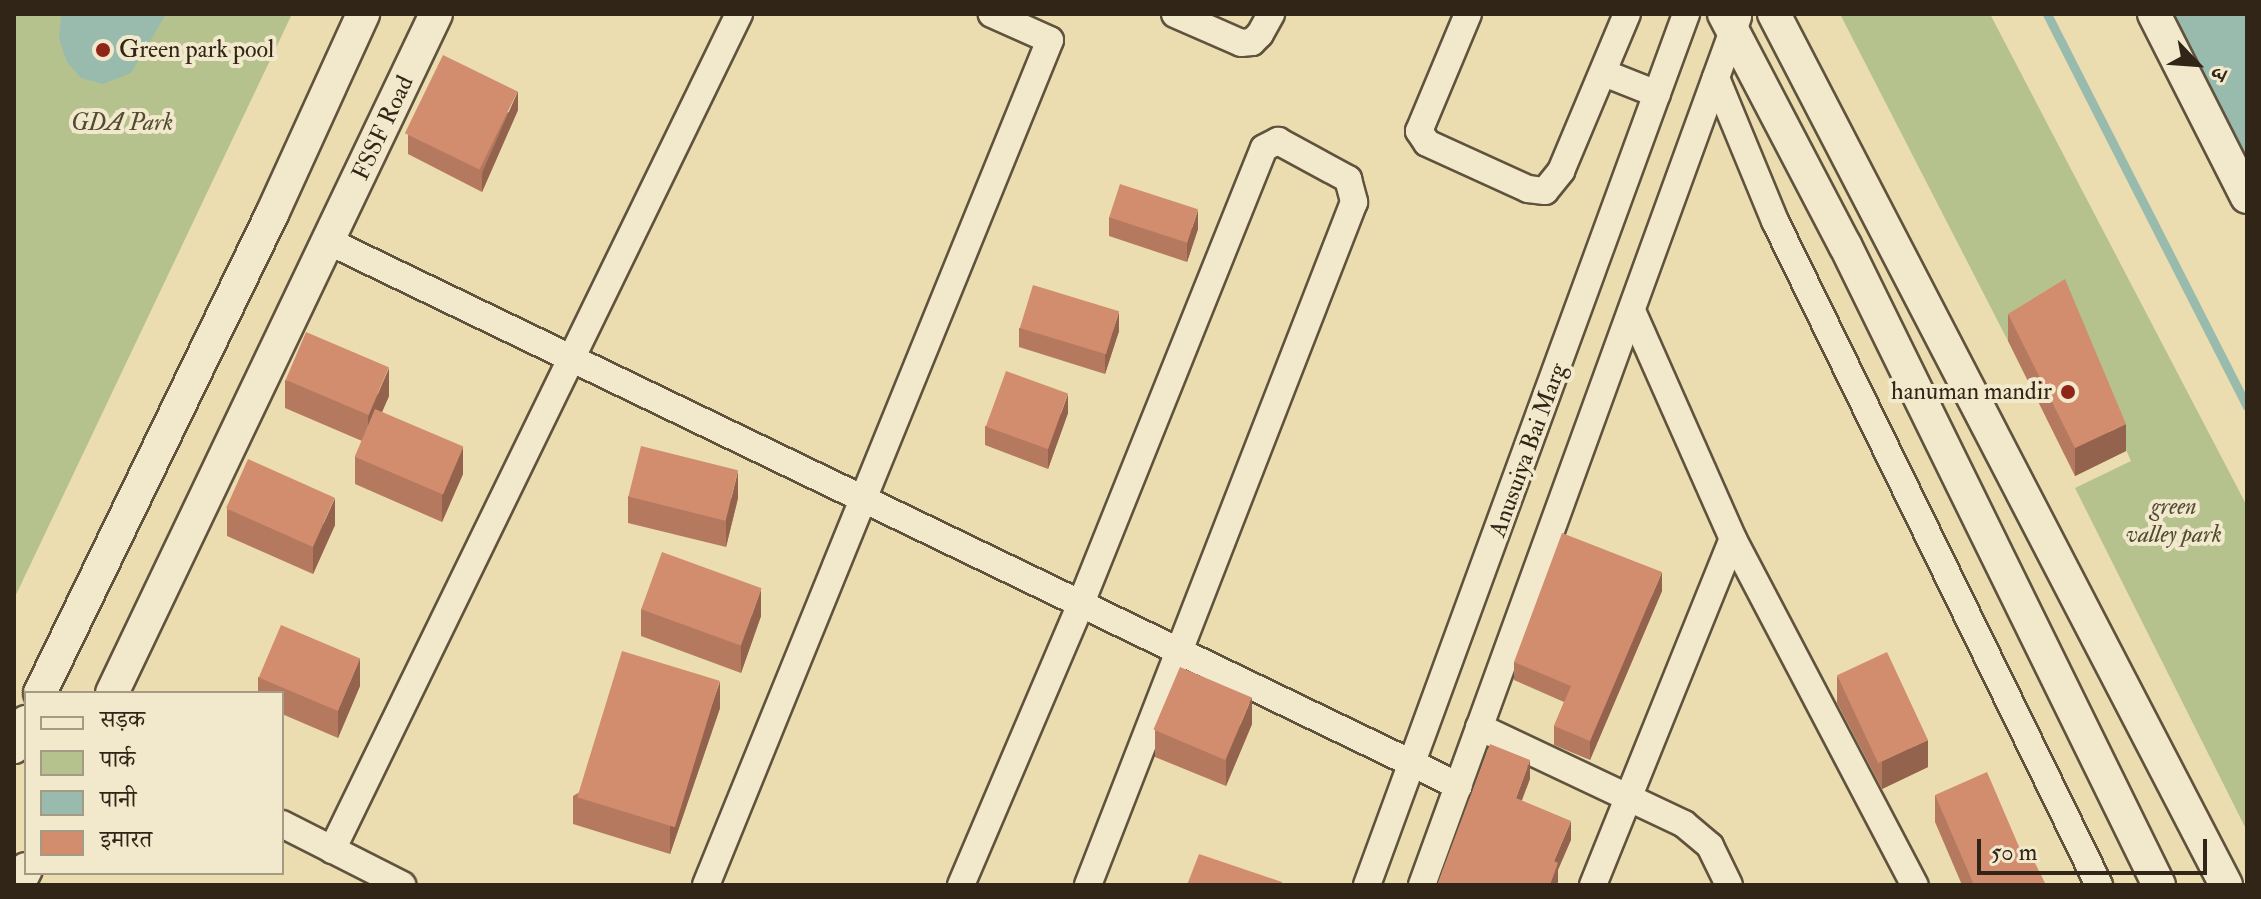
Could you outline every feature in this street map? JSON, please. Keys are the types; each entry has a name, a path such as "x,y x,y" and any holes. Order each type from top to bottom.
{"street":[{"path":"41,691 272,214 363,14"},
{"name":"FSSF Road","path":"113,691 330,242 436,14"},
{"path":"332,850 739,14"},
{"path":"706,885 1050,40 992,14"},
{"path":"1175,14 1241,43 1252,42 1271,14"},
{"path":"1468,14 1419,131 1427,143 1528,189 1545,191 1561,171 1627,14"},
{"name":"Anusuiya Bai Marg","path":"1367,885 1414,764 1686,14"},
{"path":"1774,14 2226,885"},
{"path":"2154,14 2247,197"},
{"path":"1732,19 2159,885"},
{"name":"Anusuiya Bai Marg","path":"1422,885 1716,78 1732,19"},
{"path":"1604,73 1657,94"},
{"path":"1716,78 1775,221 2099,885"},
{"path":"961,885 1081,603 1264,148 1278,141 1348,179 1354,202 1088,885"},
{"path":"330,242 1459,786"},
{"path":"1632,311 1733,539 1915,885"},
{"path":"1593,885 1733,539"},
{"path":"14,747 24,726"},
{"path":"1479,727 1629,795 1698,833 1710,846 1729,885"},
{"path":"284,825 402,885"}],"green space":[{"name":"GDA Park","path":"14,14 292,14 14,599"},
{"name":"green valley park","path":"1840,14 1990,14 2247,506 2247,831 2075,488 2131,461 2092,372 2008,341"}],"water":[{"name":"Green park pool","path":"61,14 166,14 131,73 103,84 81,78 67,62 59,39"},
{"path":"2167,14 2247,14 2247,164"}],"building":[{"path":"443,55 518,91 479,170 405,133"},
{"path":"1120,184 1198,209 1187,243 1109,217"},
{"name":"hanuman mandir","path":"2065,279 2126,424 2075,448 2008,314"},
{"path":"1033,285 1119,311 1106,354 1020,328"},
{"path":"306,332 389,367 369,415 286,380"},
{"path":"1006,371 1068,394 1048,449 986,426"},
{"path":"375,409 463,447 443,494 355,457"},
{"path":"641,446 738,470 725,521 628,496"},
{"path":"248,459 335,498 313,547 226,508"},
{"path":"1562,533 1662,572 1590,741 1554,726 1571,686 1514,662"},
{"path":"662,552 762,588 741,646 641,609"},
{"path":"281,625 360,659 338,711 259,677"},
{"path":"622,651 720,681 675,827 577,797"},
{"path":"1887,652 1928,740 1878,763 1837,675"},
{"path":"1180,667 1252,697 1225,760 1153,730"},
{"path":"1490,744 1530,760 1516,798 1571,821 1554,861 1558,863 1550,885 1437,885"},
{"path":"1987,772 2026,863 2033,859 2046,885 1974,885 1935,795"},
{"path":"1199,854 1282,882 1281,885 1187,885"}],"waterway":[{"path":"2047,14 2247,406"}],"place":[{"name":"Green park pool","path":"103,50"},
{"name":"hanuman mandir","path":"2068,392"}]}
